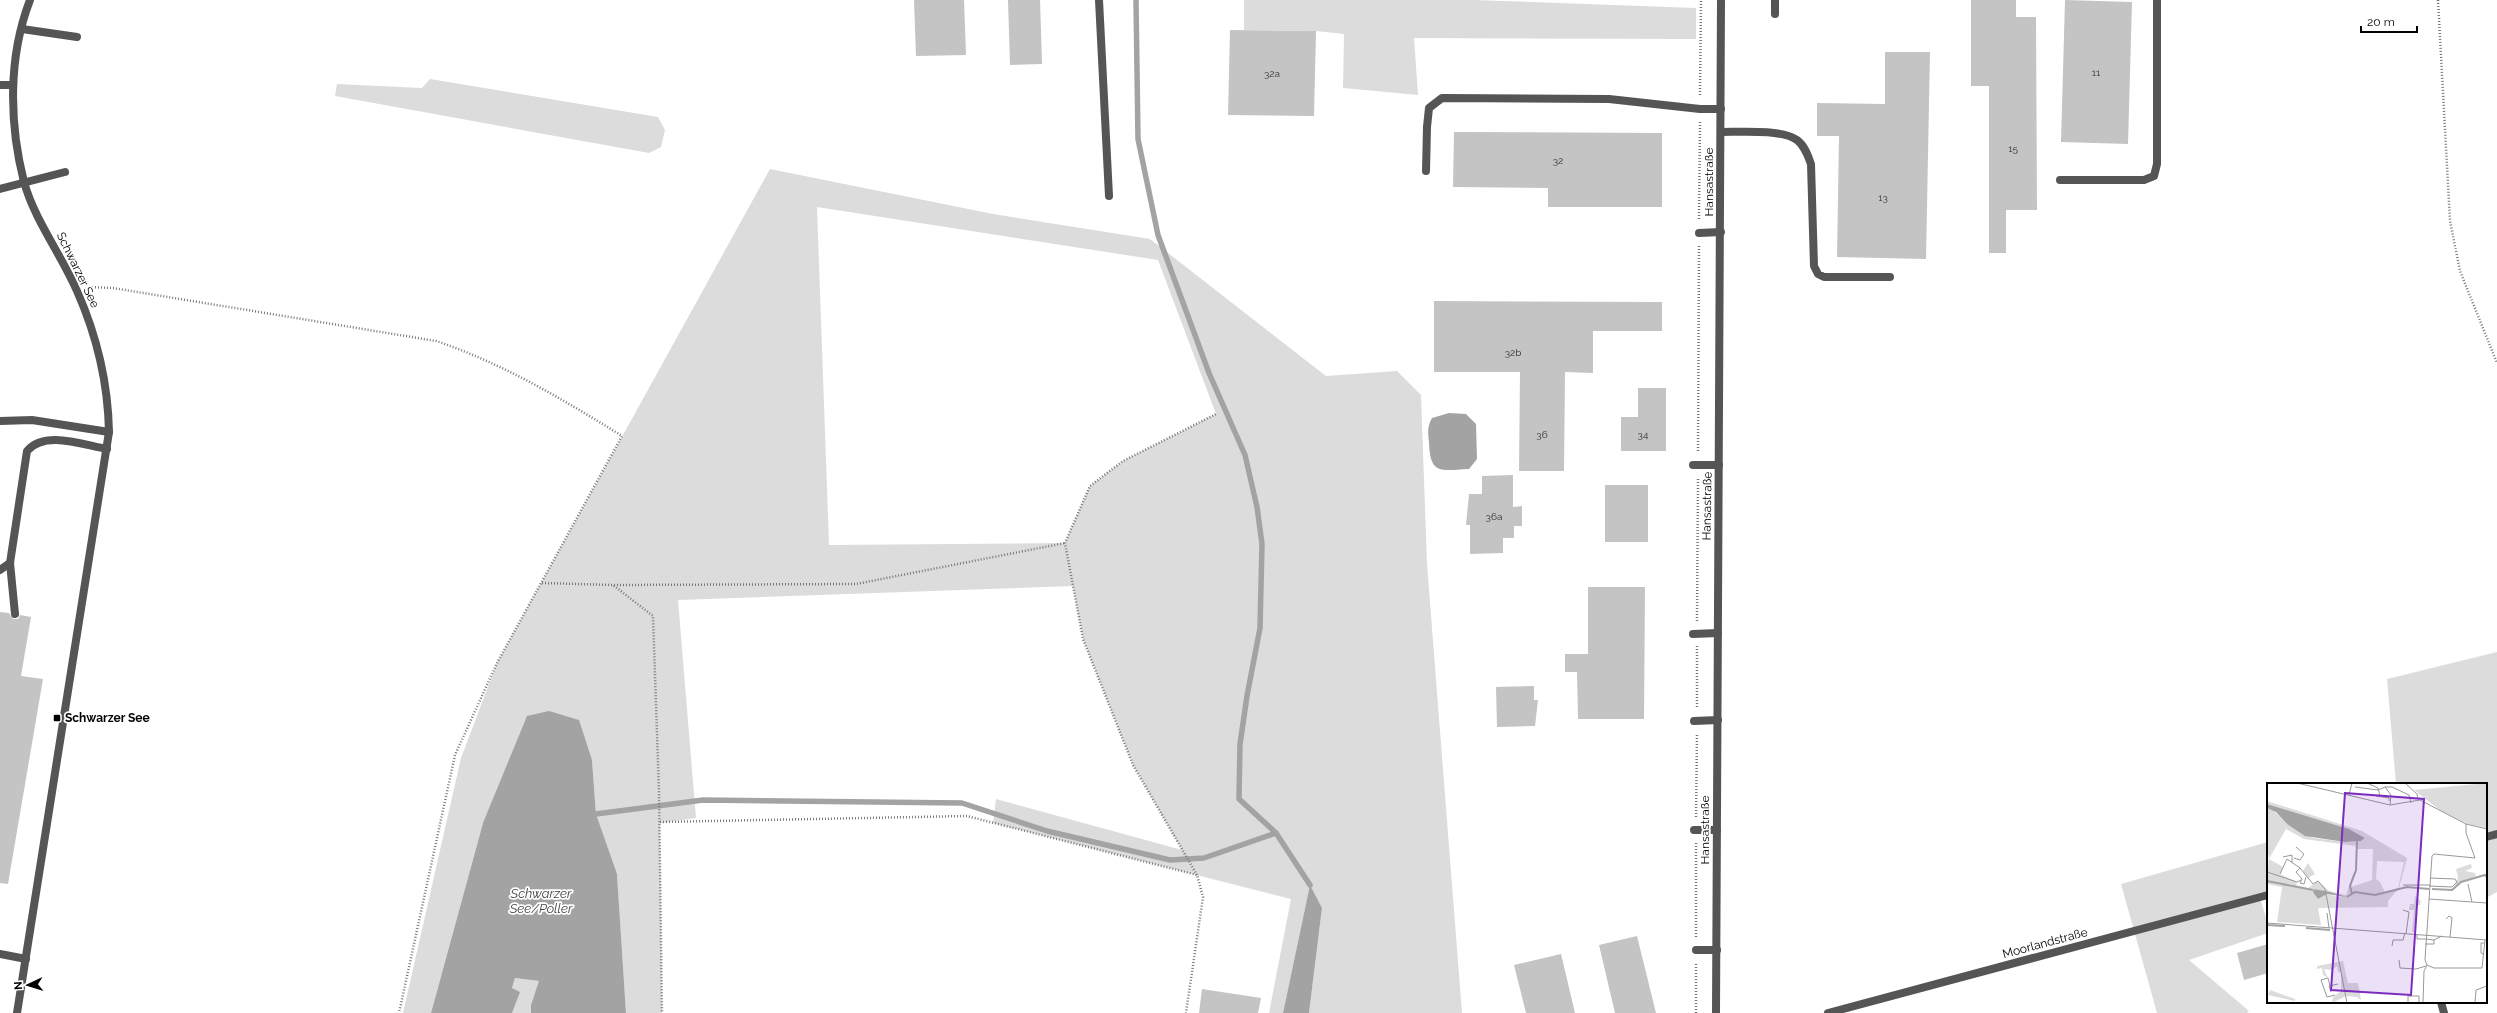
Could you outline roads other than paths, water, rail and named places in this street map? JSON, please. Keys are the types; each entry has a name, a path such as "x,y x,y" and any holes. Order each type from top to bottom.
{"street":[{"name":"Schwarzer See","path":"17,1013 107,449 108,432 108,404 103,368 94,335 77,290 41,223 25,182 16,138 12,85 22,29 30,0"},
{"path":"1099,0 1109,196"},
{"name":"Hansastraße","path":"1716,1013 1721,0"},
{"path":"1775,0 1775,14"},
{"path":"2060,180 2144,180 2154,176 2157,164 2157,0"},
{"path":"22,29 77,37"},
{"path":"0,85 12,85"},
{"path":"1426,171 1427,127 1430,108 1442,98 1609,100 1700,109 1721,109"},
{"path":"1721,132 1787,135 1799,141 1811,164 1814,266 1818,274 1824,277 1890,278"},
{"path":"0,189 65,172"},
{"path":"1699,233 1720,232"},
{"path":"0,421 32,420 108,432"},
{"path":"15,614 10,563 27,451 34,443 48,439 107,449"},
{"path":"1696,465 1719,465"},
{"path":"0,570 10,563"},
{"path":"1695,634 1718,633"},
{"path":"1695,721 1718,720"},
{"path":"1695,830 1717,830"},
{"path":"2487,836 2497,834"},
{"name":"Moorlandstraße","path":"1828,1013 2267,895"},
{"path":"1696,950 1717,950"},
{"path":"0,954 26,959"},
{"path":"2441,1003 2444,1013"}],"water":[{"path":"1449,413 1466,414 1476,424 1477,459 1469,469 1439,469 1432,461 1428,436 1429,424 1432,418"},
{"name":"Schwarzer See/Poller","path":"549,711 579,720 592,760 596,814 617,874 626,1013 531,1013 531,1005 539,981 515,978 512,988 520,992 512,1013 431,1013 483,823 527,716"},
{"path":"1310,885 1322,908 1309,1013 1283,1013"}],"waterway":[{"path":"1136,0 1138,139 1158,235 1209,373 1245,455 1257,507 1262,544 1260,628 1247,696 1240,744 1239,799 1276,833 1310,885"},
{"path":"596,814 703,800 962,803 1047,831 1170,860 1204,858 1276,833"}],"place":[{"name":"Schwarzer See","path":"57,718"}]}
